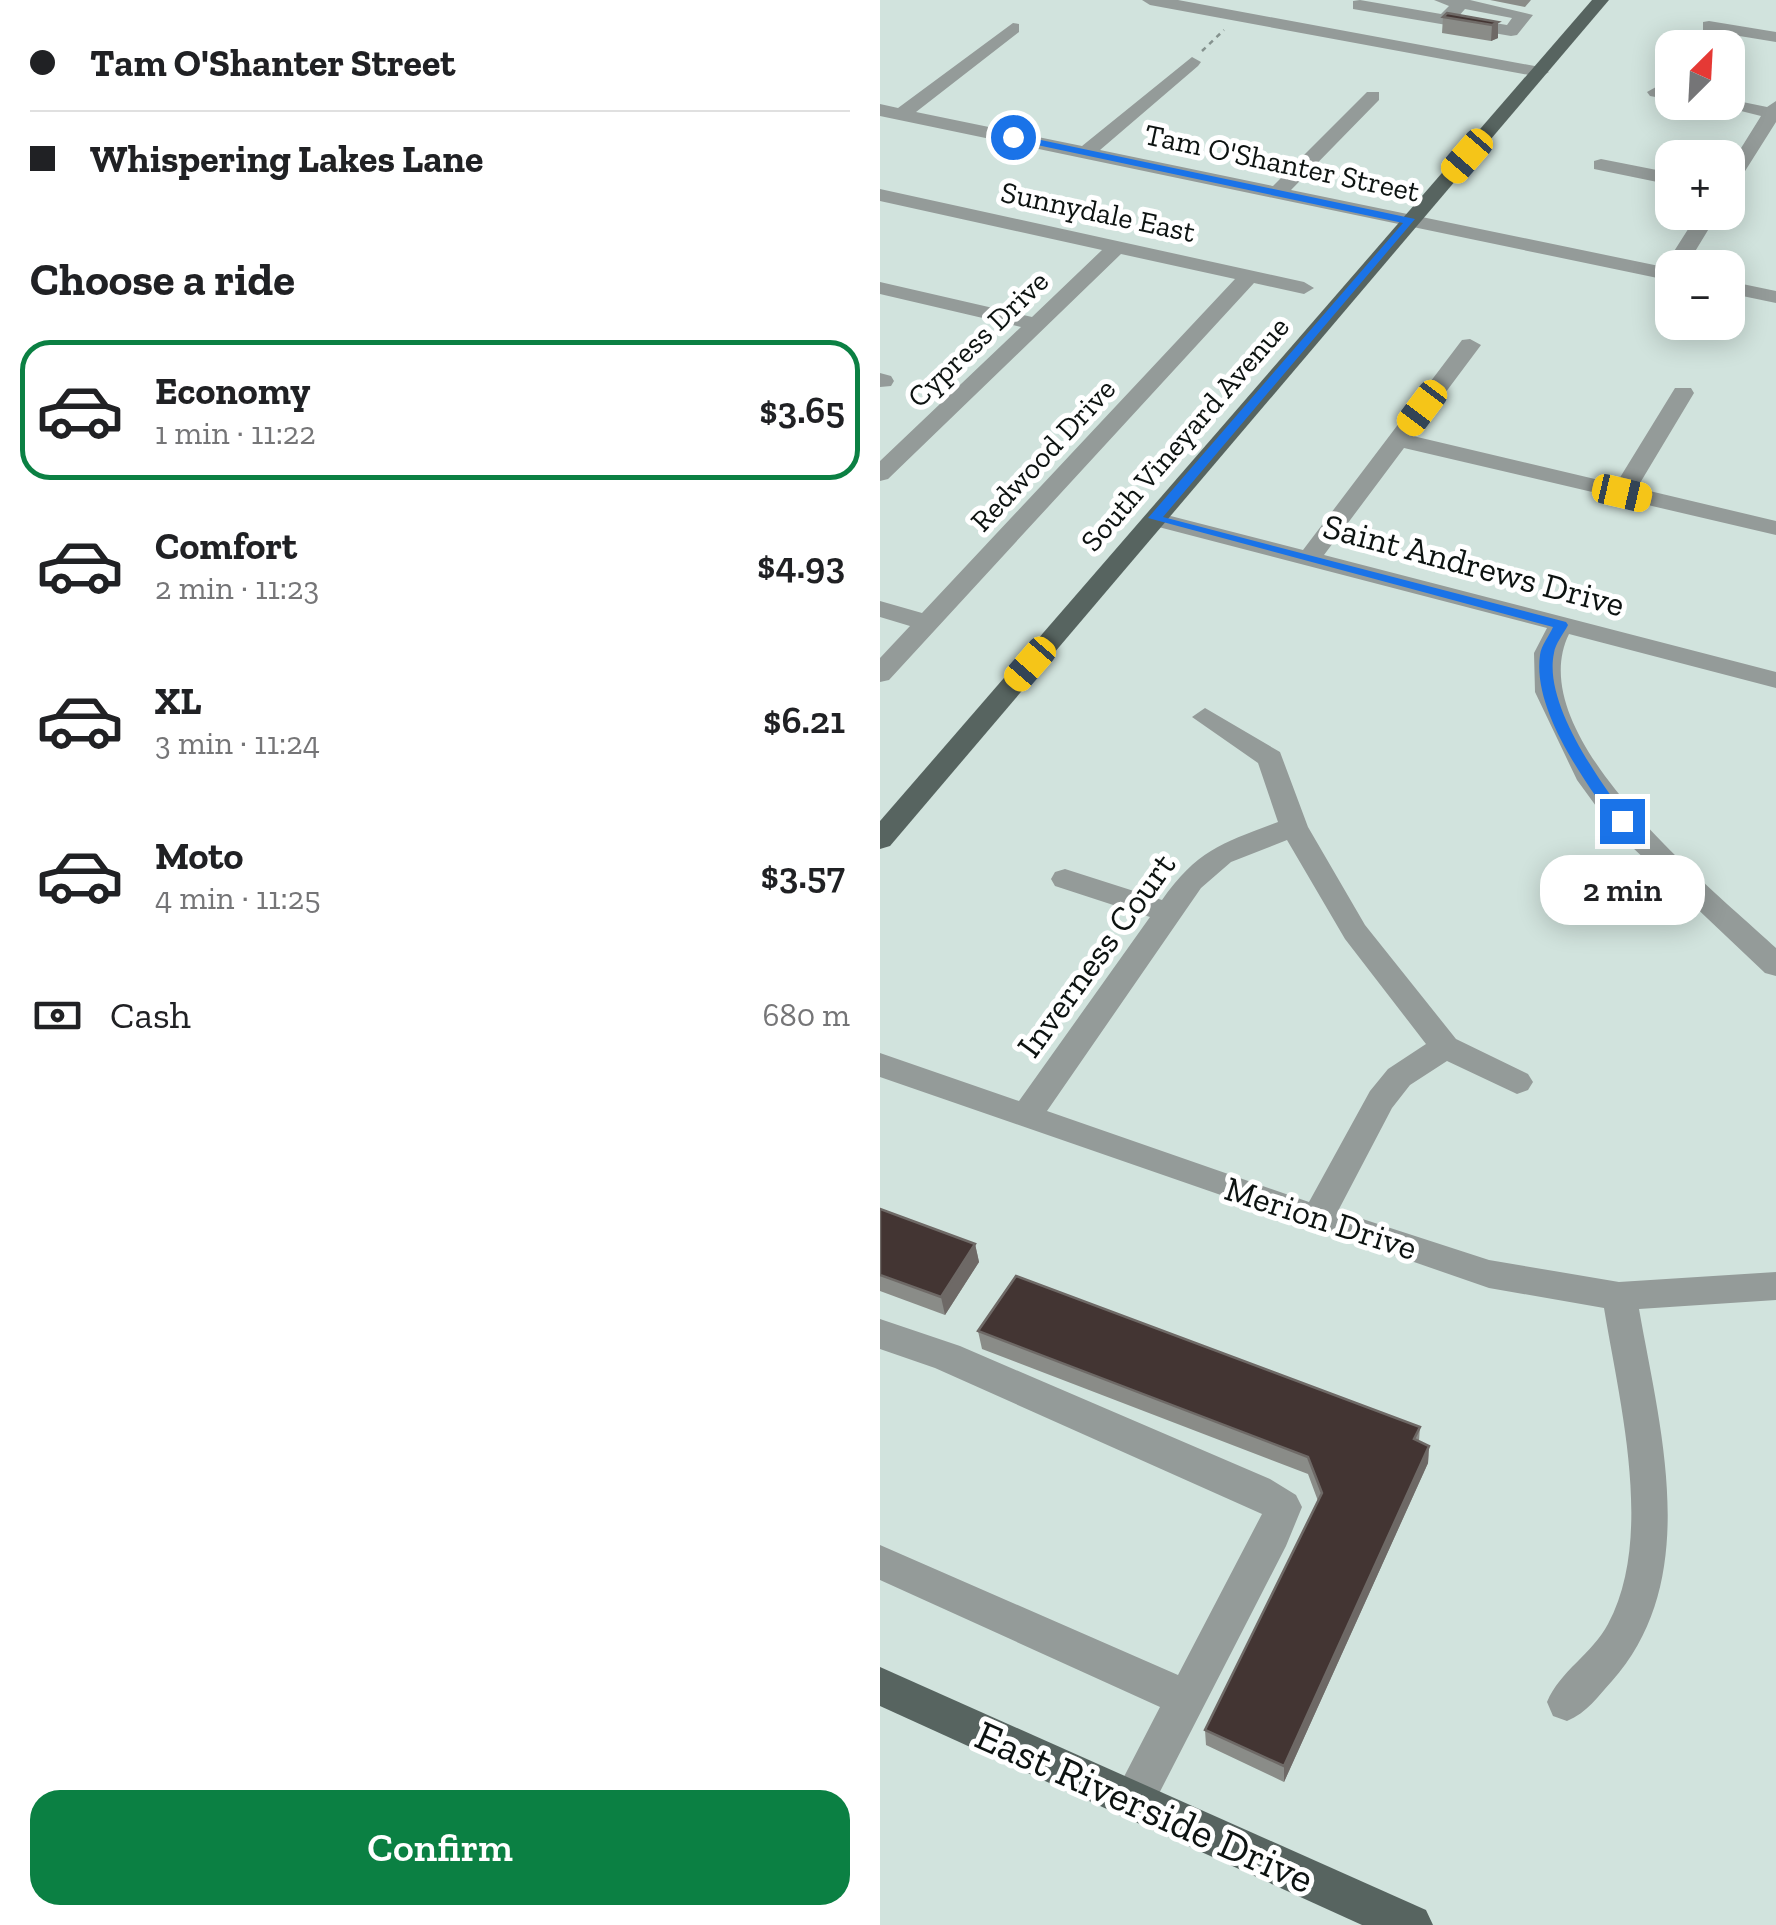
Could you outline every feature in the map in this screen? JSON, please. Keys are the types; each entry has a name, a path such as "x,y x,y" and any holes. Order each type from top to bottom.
{"main road":[{"name":"South Vineyard Avenue","path":"880,839 1601,0"},
{"name":"East Riverside Drive","path":"880,1686 1411,1925"}],"street":[{"path":"1150,0 1178,2 1540,72"},
{"path":"1442,0 1463,2 1530,14 1509,30 1509,41 1500,45 1425,30 1463,2"},
{"path":"1330,33 1362,3 1401,6 1440,19"},
{"path":"1709,26 1776,37"},
{"path":"902,114 1013,28"},
{"path":"1087,152 1192,62"},
{"path":"1278,192 1373,96"},
{"path":"1745,106 1774,110 1745,156"},
{"name":"Tam O'Shanter Street","path":"880,110 1655,269"},
{"path":"1600,165 1655,176"},
{"name":"Sunnydale East","path":"880,195 1304,288"},
{"name":"Cypress Drive","path":"880,474 1117,247"},
{"name":"Redwood Drive","path":"880,674 1250,276"},
{"path":"880,288 1036,324"},
{"path":"1745,290 1776,296"},
{"path":"1310,558 1470,345"},
{"path":"1622,493 1683,393"},
{"path":"1399,440 1776,528"},
{"name":"Saint Andrews Drive","path":"1155,518 1776,680"},
{"path":"880,609 927,623"},
{"path":"1562,625 1546,653 1548,692 1586,774 1622,821 1776,965"},
{"path":"1204,717 1270,758 1294,828 1355,932 1445,1047 1517,1082"},
{"name":"Inverness Court","path":"1025,1118 1191,881 1221,855 1294,828"},
{"path":"1065,879 1168,912"},
{"path":"1316,1218 1380,1100 1399,1077 1445,1047"},
{"name":"Merion Drive","path":"880,1065 1488,1274 1619,1296 1776,1286"},
{"path":"1566,1702 1621,1638 1649,1559 1646,1472 1619,1296"},
{"path":"880,1334 964,1365 1257,1491 1283,1507 1273,1534 1133,1800"},
{"path":"880,1562 1186,1699"}],"path":[{"path":"1192,62 1240,16"}],"building":[{"path":"1447,13 1498,22 1492,25 1443,17"},
{"path":"880,1209 975,1244 941,1297 880,1275"},
{"path":"1016,1276 1420,1427 1414,1439 1429,1446 1284,1766 1205,1730 1322,1493 1308,1457 978,1331"}],"route":[{"path":"1013,137 1411,221 1155,518 1562,625 1546,653 1548,692 1586,774 1622,821"}]}
